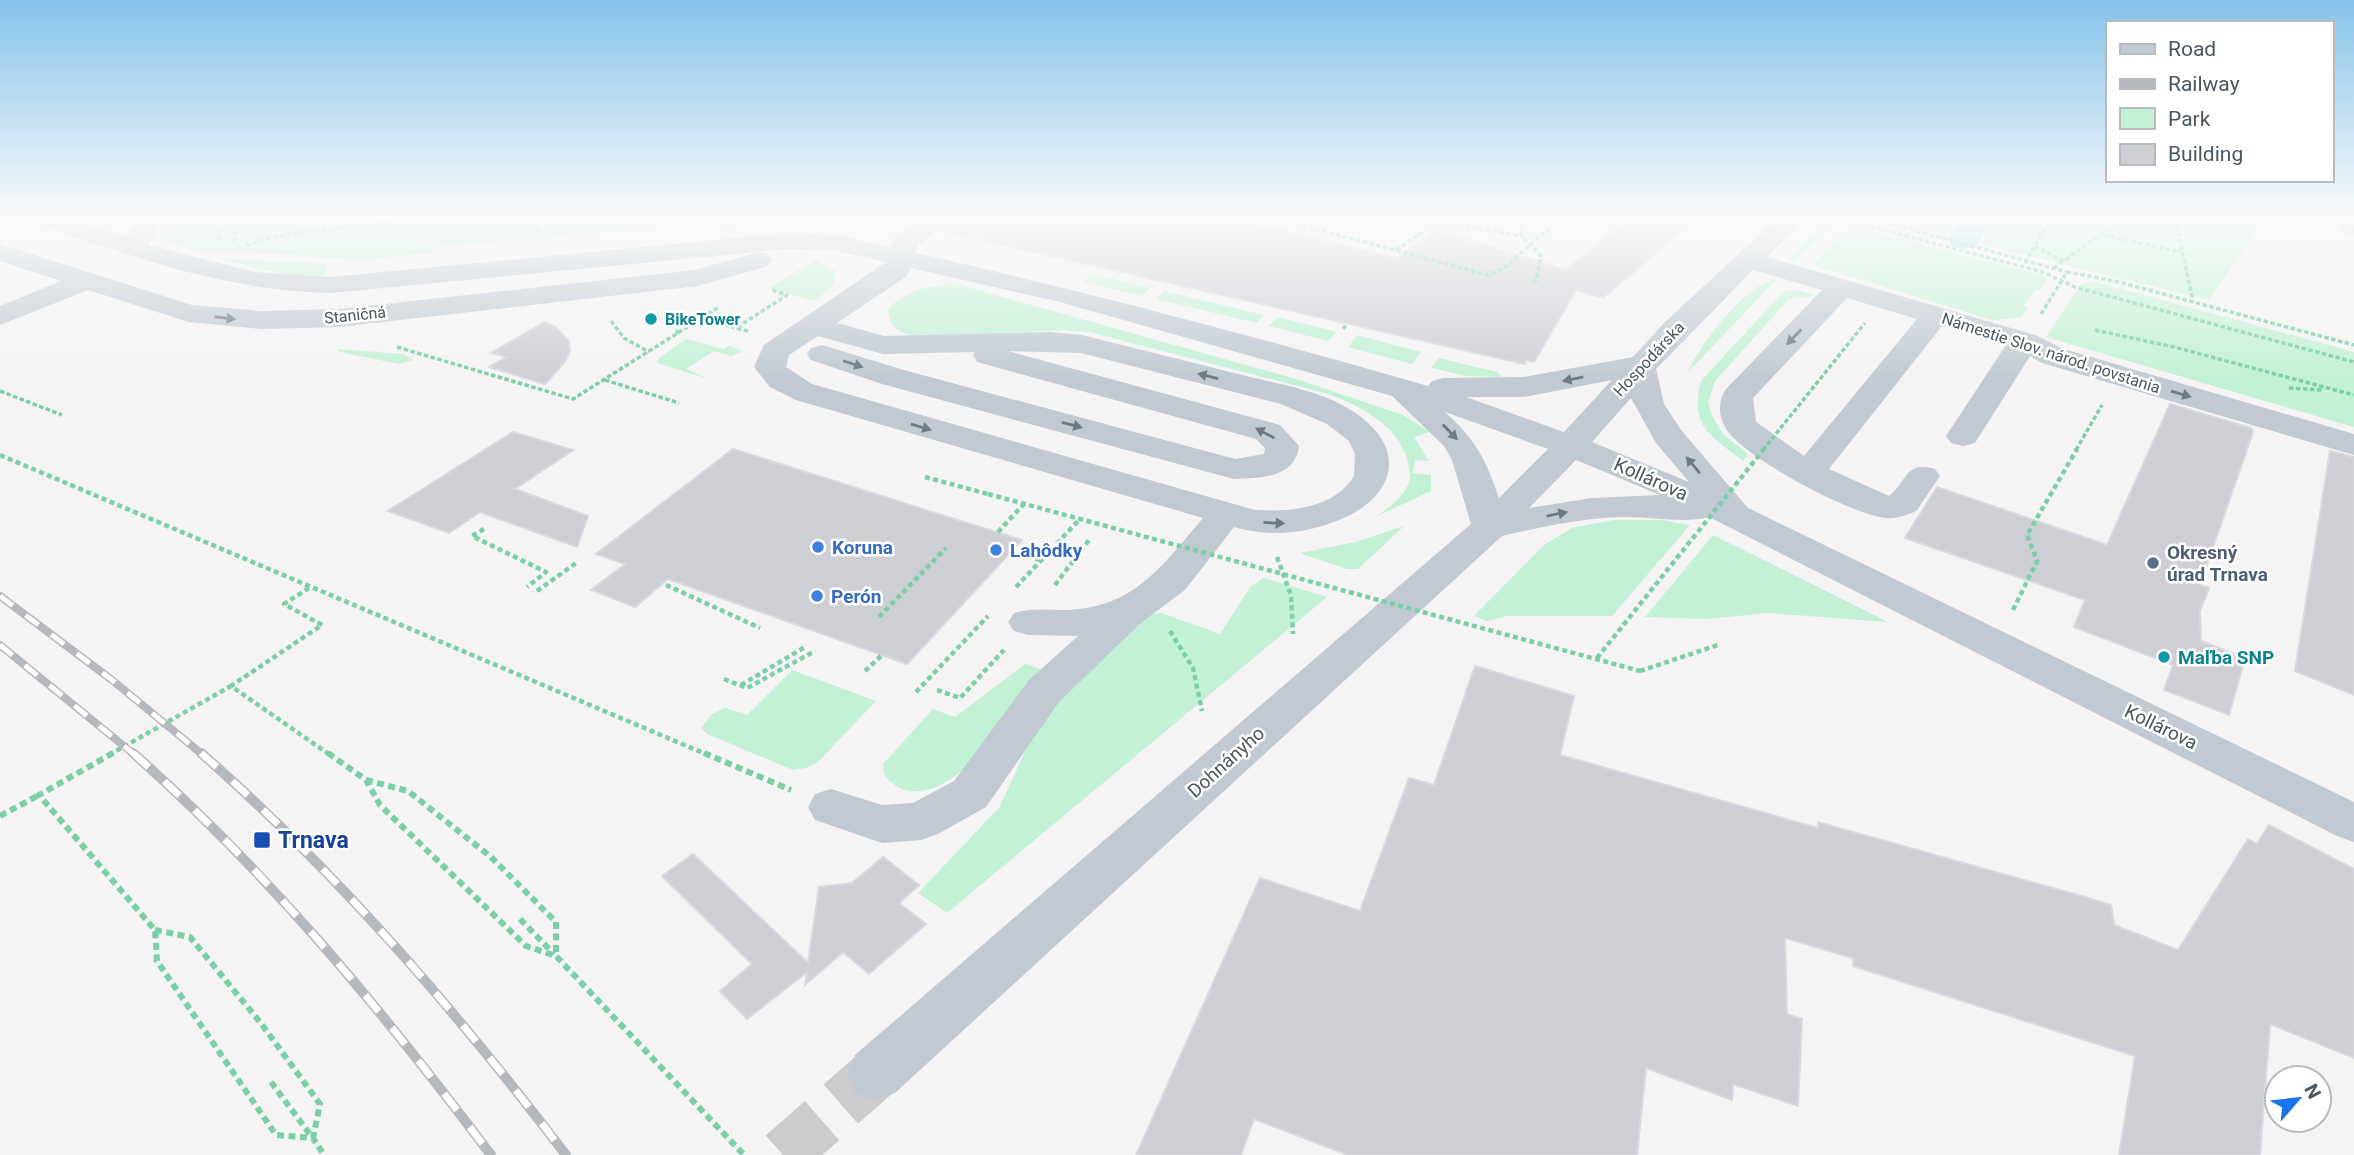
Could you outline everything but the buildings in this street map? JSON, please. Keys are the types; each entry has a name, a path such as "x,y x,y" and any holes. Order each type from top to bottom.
{"street":[{"name":"Staničná","path":"62,272 188,313 261,320 307,319 698,278 719,272"},
{"name":"Staničná","path":"211,272 254,282 331,285 467,272"},
{"path":"816,326 883,345 1050,341 1082,344 1302,401 1338,416 1362,434 1374,456 1374,472 1363,489 1342,506 1312,519 1283,524 1253,521 807,393 786,385 769,367 775,351 894,272"},
{"name":"Kollárova","path":"960,272 1119,310 1398,387 1496,417 1572,445 1738,517 2354,823"},
{"name":"Hospodárska","path":"1572,445 1640,366 1737,272"},
{"name":"Námestie Slov. národ. povstania","path":"1790,272 1935,315 2030,331 2053,356 2354,445"},
{"path":"0,316 87,280"},
{"path":"1841,287 1737,396 1735,410 1743,429 1809,472 1874,505 1892,509 1902,506 1923,476"},
{"path":"1809,472 1935,315"},
{"path":"1963,436 2030,331"},
{"path":"788,342 893,377 1234,469 1263,467 1280,459 1282,446 1268,432 952,345"},
{"path":"1398,387 1524,387 1640,366 1648,404 1668,436 1738,517"},
{"path":"1398,387 1458,441 1469,460 1490,527 1585,508 1628,503 1688,508 1738,517"},
{"name":"Dohnányho","path":"875,1074 1490,527 1572,445"},
{"path":"831,807 882,824 921,821 970,794 1044,691 1137,607 1171,581 1226,514"},
{"path":"1028,622 1078,623 1137,607"}],"path":[{"path":"1476,272 1488,275 1495,272"},
{"path":"1531,284 1536,280 1538,272"},
{"path":"2036,272 2075,287 2354,362"},
{"path":"2030,331 2067,272 2354,345"},
{"path":"2185,272 2193,302"},
{"path":"736,328 786,295 762,287"},
{"path":"384,346 410,348 573,398 721,306"},
{"path":"607,318 617,326 624,338 649,352"},
{"path":"702,318 748,332"},
{"path":"1597,659 1865,323"},
{"path":"1343,329 1348,324"},
{"path":"2087,329 2174,347 2354,395"},
{"path":"604,379 679,403"},
{"path":"0,391 62,415"},
{"path":"2011,614 2037,561 2027,535 2108,395"},
{"path":"0,455 831,807"},
{"path":"925,477 1640,671 1718,645"},
{"path":"998,532 1024,505"},
{"path":"484,528 472,536 546,572 527,587"},
{"path":"879,617 946,548"},
{"path":"1011,551 1041,561"},
{"path":"1277,557 1289,585 1295,620 1293,634"},
{"path":"537,591 576,563"},
{"path":"666,585 760,628"},
{"path":"0,816 231,686 323,625 284,604 310,587"},
{"path":"1137,607 1182,647 1201,683 1202,711"},
{"path":"741,686 805,648"},
{"path":"724,679 747,688 815,651"},
{"path":"865,671 881,656"},
{"path":"231,686 366,780 408,791 491,857 556,922 556,956"},
{"path":"366,780 380,805 526,946 556,956"},
{"path":"39,795 155,930 157,961 276,1135 313,1138"},
{"path":"520,919 744,1155"},
{"path":"155,930 190,937 260,1022 320,1104 313,1138"},
{"path":"271,1082 324,1155"}],"green space":[{"path":"279,272 326,272 325,276"},
{"path":"796,272 835,272 834,282 829,289 813,301 769,288"},
{"path":"1834,272 2031,272 2046,277 2047,281 2041,290 2036,289 2023,306 2028,308 2021,317 1993,320"},
{"path":"2094,272 2229,272 2209,300"},
{"path":"1092,274 1150,288 1142,296 1084,282"},
{"path":"1776,280 1688,372 1713,332 1738,303 1764,283"},
{"path":"2088,282 2354,352 2354,427 2046,337 2080,285"},
{"path":"953,283 1296,379 1403,415 1430,432 1414,437 1429,461 1415,460 1413,473 1431,475 1431,491 1377,516 1398,499 1408,485 1410,475 1407,458 1394,435 1376,418 1329,394 1089,332 1062,330 930,337 902,332 892,324 888,309 903,297 926,288"},
{"path":"1797,290 1815,295 1788,300 1715,381 1708,402 1712,416 1723,434 1748,454 1743,461 1712,436 1700,419 1698,396 1701,381 1783,292"},
{"path":"1164,291 1264,315 1257,323 1156,299"},
{"path":"1277,317 1337,332 1328,341 1269,326"},
{"path":"1357,335 1421,352 1412,364 1348,347"},
{"path":"686,339 743,351 731,356 714,351 686,369 709,379 657,363 659,358"},
{"path":"337,349 404,354 413,360 399,364 340,352"},
{"path":"1439,358 1497,372 1502,377 1467,376 1431,368"},
{"path":"1613,520 1662,520 1690,525 1612,616 1507,616 1487,621 1474,616 1544,545 1572,528"},
{"path":"1404,526 1358,569 1347,569 1300,553 1356,542"},
{"path":"1713,535 1888,622 1768,613 1707,619 1645,617"},
{"path":"1264,578 1327,597 947,913 918,893 999,808 1034,732 1061,693 1147,615 1161,613 1220,634 1251,586"},
{"path":"1025,664 1047,671 1003,729 963,770 942,784 920,791 900,788 887,779 883,764 933,709 955,717"},
{"path":"792,670 876,701 818,762 793,770 707,734 701,728 712,714 725,708 747,715"}],"tunnel":[{"path":"783,1155 875,1074"}],"railway":[{"path":"0,596 112,680 203,755"},
{"path":"0,645 135,755"},
{"path":"133,753 231,846 322,945 408,1048 491,1155"},
{"path":"201,753 300,846 394,945 482,1048 566,1155"}],"place":[{"name":"BikeTower","path":"651,319"},
{"name":"Koruna","path":"818,547"},
{"name":"Lahôdky","path":"996,550"},
{"name":"Okresný úrad Trnava","path":"2153,563"},
{"name":"Perón","path":"817,596"},
{"name":"Maľba SNP","path":"2164,657"},
{"name":"Trnava","path":"262,840"}]}
